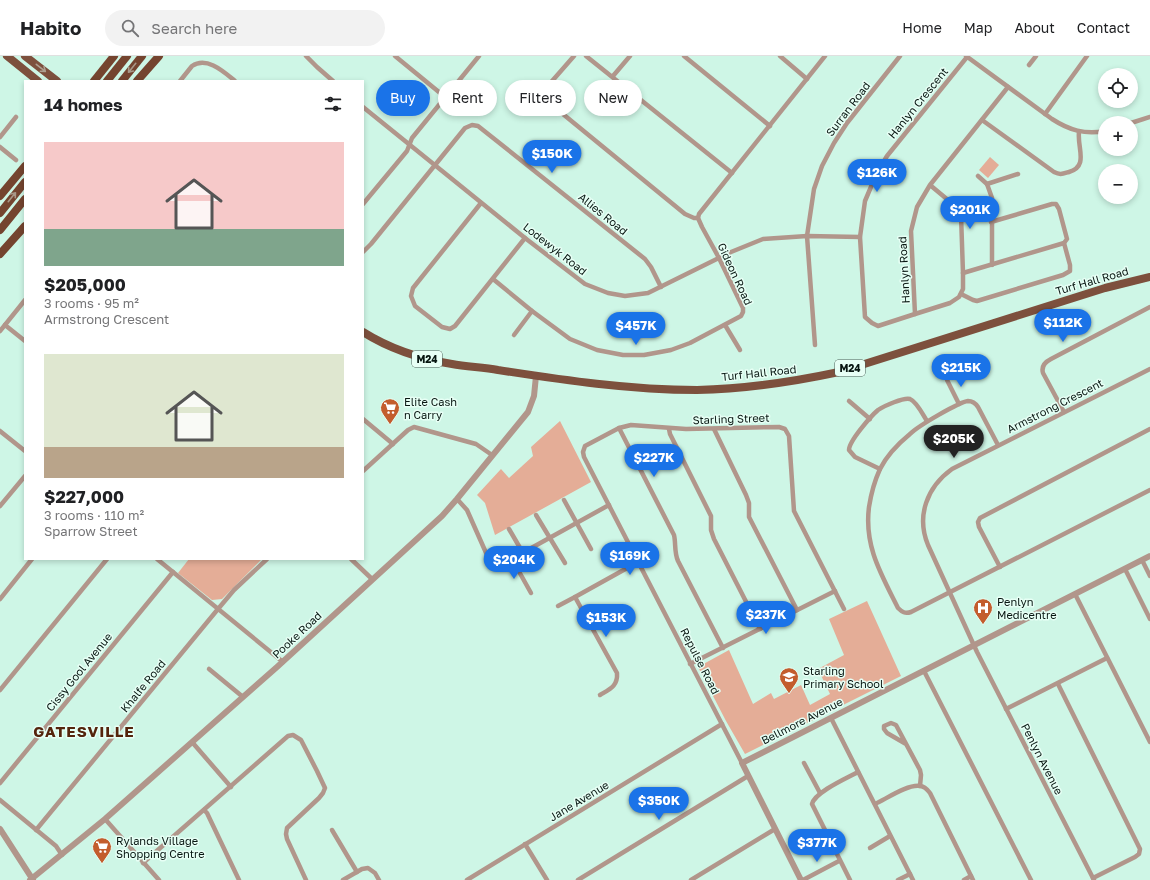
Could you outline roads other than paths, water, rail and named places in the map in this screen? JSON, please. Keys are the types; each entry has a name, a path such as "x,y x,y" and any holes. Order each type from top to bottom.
{"highway":[{"path":"95,80 114,56"},
{"path":"108,80 127,56"},
{"path":"123,80 142,56"},
{"path":"138,80 159,56"},
{"path":"0,196 24,167"},
{"path":"0,213 24,183"},
{"path":"0,230 24,200"},
{"path":"0,254 24,227"}],"main road":[{"path":"6,56 37,80"},
{"path":"25,56 56,80"},
{"name":"Turf Hall Road","path":"364,333 392,347 437,362 536,376 636,387 690,390 747,387 793,381 839,372 1105,288 1150,277"}],"street":[{"path":"306,56 332,80"},
{"path":"395,56 438,92"},
{"path":"460,80 479,56"},
{"path":"574,56 546,88 545,96 547,101 685,214 694,218 698,218 702,209 825,56"},
{"path":"586,56 613,76 732,173"},
{"path":"613,76 630,56"},
{"path":"684,56 770,126"},
{"path":"780,56 808,79"},
{"name":"Surran Road","path":"815,345 807,236 814,189 822,166 834,142 846,123 900,56"},
{"path":"966,56 1045,114 1067,128 1079,132 1098,132"},
{"name":"Hanlyn Crescent","path":"915,314 878,326 865,317 860,237 865,201 876,175 887,156 966,56"},
{"path":"1029,65 1036,56"},
{"path":"1045,114 1087,56"},
{"path":"181,80 192,66 201,61 208,61 214,64 234,80"},
{"name":"Hanlyn Road","path":"961,294 950,303 915,314 911,231 917,207 922,196 1008,87"},
{"path":"364,203 407,151 411,138 438,106"},
{"name":"Lodewyk Road","path":"364,108 481,203 585,284 608,294 625,296 648,293 719,258 763,239 807,236 860,237"},
{"path":"0,137 16,117"},
{"path":"1138,121 1150,117"},
{"path":"982,120 1060,175 1075,170 1079,167 1081,162 1078,137 1079,132"},
{"name":"Allies Road","path":"364,251 465,128 472,125 478,126 645,259 651,267 661,287"},
{"path":"0,147 16,160"},
{"path":"987,184 1018,174"},
{"path":"978,176 987,184 992,198 992,265"},
{"path":"930,185 954,204 961,215 963,273 961,294 972,300 977,301 1063,275 1070,271 1070,265 1064,243"},
{"path":"481,203 413,288 410,296 416,306 442,327 450,329 455,326 525,238"},
{"path":"963,273 1064,243 1067,238 1059,208 1056,204 991,222"},
{"name":"Gideon Road","path":"493,279 532,311 570,339 597,350 623,355 644,355 671,350 690,343 725,325 741,316 743,312 743,308 698,218"},
{"path":"0,331 24,301"},
{"path":"1064,412 1043,373 1042,368 1045,363 1150,307"},
{"path":"514,335 532,311"},
{"path":"5,325 24,341"},
{"path":"725,325 740,350"},
{"name":"Armstrong Crescent","path":"974,646 925,538 923,522 925,504 934,486 947,473 998,445 1150,369"},
{"name":"Pooke Road","path":"32,879 105,819 283,662 437,520 457,499 531,406 534,396 536,376"},
{"path":"947,380 959,404"},
{"path":"880,469 855,457 849,450 851,442 879,409 908,398 914,401 927,421"},
{"path":"849,401 870,419"},
{"path":"998,445 978,407 975,403 968,401 959,404 915,429 887,458 880,469 872,491 869,506 869,537 875,561 898,608 904,613 911,612 950,593 1150,490"},
{"path":"364,420 393,444"},
{"name":"Starling Street","path":"583,450 586,445 620,428 631,425 669,429 714,429 779,426 785,429 789,436 794,511 844,608"},
{"path":"364,470 412,427 418,427 476,444 492,455"},
{"path":"620,428 674,534 678,561 723,648"},
{"path":"669,429 670,434 711,516 711,530 714,540 760,629"},
{"path":"714,429 748,499 749,517 797,610"},
{"path":"1000,567 979,527 978,522 980,518 1150,429"},
{"path":"0,431 24,450"},
{"name":"Repulse Road","path":"583,450 584,457 802,880"},
{"path":"0,506 24,477"},
{"path":"457,499 467,510 493,566 499,567 609,506"},
{"path":"564,500 591,549"},
{"path":"536,515 565,563"},
{"path":"509,529 523,553"},
{"name":"Bellmore Avenue","path":"742,763 1150,556"},
{"path":"512,559 531,593"},
{"path":"0,599 31,560"},
{"path":"0,690 106,560"},
{"path":"158,560 283,662"},
{"name":"Khalfe Road","path":"36,830 218,608 234,590 266,560"},
{"path":"352,560 372,579"},
{"path":"1142,560 1150,576"},
{"path":"558,606 638,562"},
{"path":"1124,569 1150,619"},
{"name":"Cissy Gool Avenue","path":"0,783 173,572"},
{"path":"690,664 834,591"},
{"path":"1075,594 1150,742"},
{"path":"575,597 617,673 618,679 616,685 600,695"},
{"name":"Penlyn Avenue","path":"974,646 1093,879"},
{"path":"1006,709 1107,658"},
{"path":"209,670 243,697"},
{"path":"924,671 1031,880"},
{"path":"1058,684 1140,849 1139,854 1135,857 1093,879"},
{"path":"831,718 913,880"},
{"path":"906,744 888,733 884,729 884,726 890,723 895,724 906,744 921,773 920,786"},
{"name":"Jane Avenue","path":"467,880 722,724"},
{"path":"143,863 288,736 293,735 301,740 325,788 319,798 289,825 286,834 306,880"},
{"path":"192,742 231,787"},
{"path":"804,763 820,793"},
{"path":"850,880 812,806 813,800 820,793 858,772"},
{"path":"578,880 748,776"},
{"path":"875,804 909,787 920,786 925,788 930,793 972,878 964,880"},
{"path":"0,800 56,846 62,854"},
{"path":"204,810 207,813 239,880"},
{"path":"105,819 159,880"},
{"path":"0,829 2,836 32,879"},
{"path":"691,880 775,829"},
{"path":"332,830 357,872"},
{"path":"870,848 890,836"},
{"path":"525,844 547,880"},
{"path":"802,880 839,861"},
{"path":"343,880 362,869 368,868 375,873 379,880"},
{"path":"898,880 910,874"}],"place":[{"name":"Elite Cash n Carry","path":"390,425"},
{"name":"Penlyn Medicentre","path":"983,625"},
{"name":"Starling Primary School","path":"789,694"},
{"name":"Rylands Village Shopping Centre","path":"102,864"}],"district":[{"name":"GATESVILLE","path":"84,732"}]}
